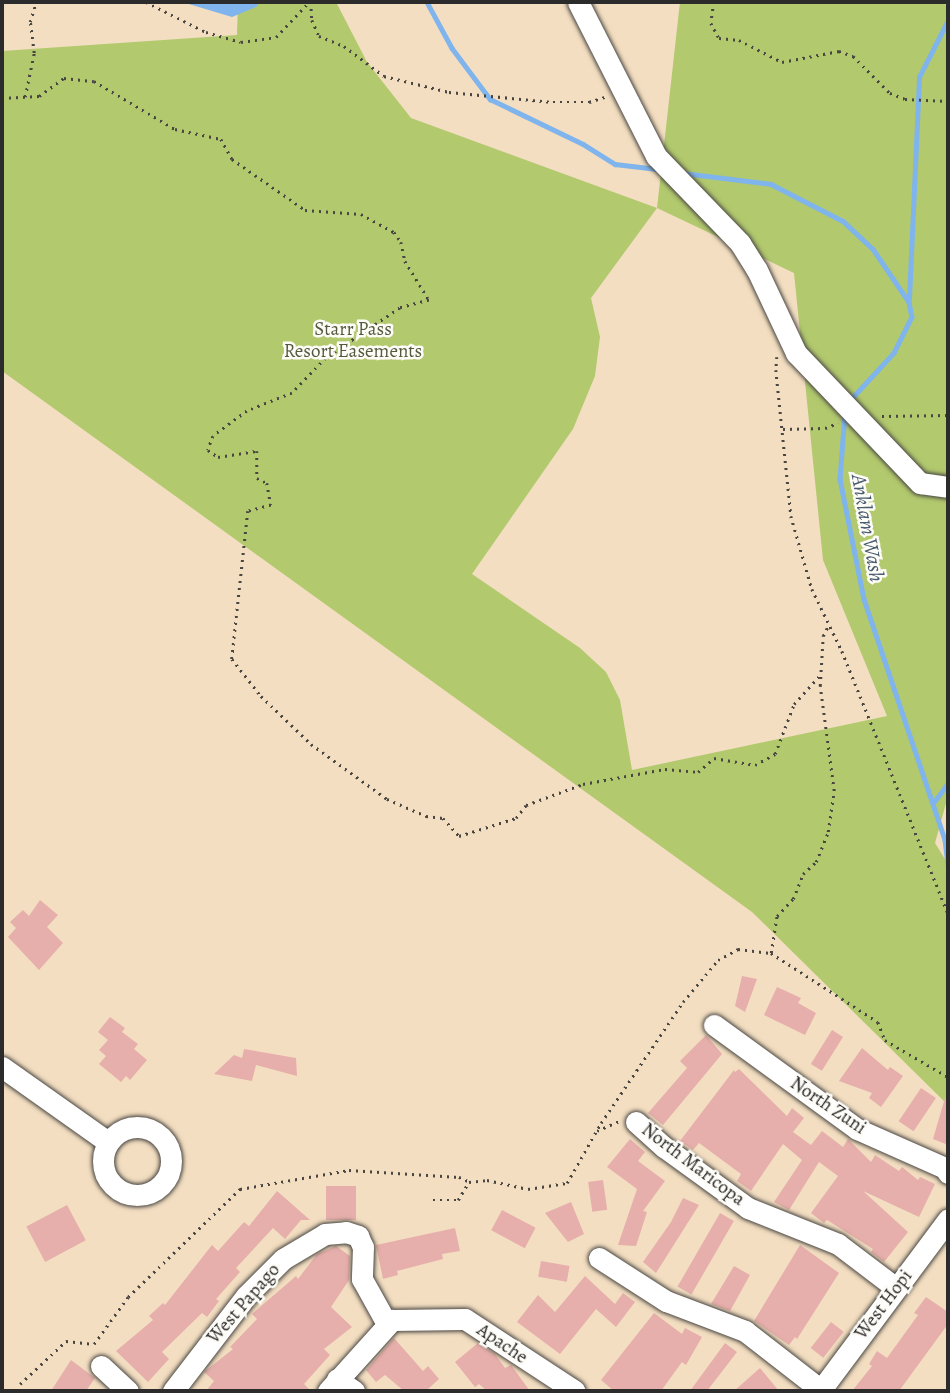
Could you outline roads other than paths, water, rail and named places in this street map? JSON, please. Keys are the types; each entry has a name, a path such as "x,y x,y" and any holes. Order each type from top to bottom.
{"street":[{"path":"578,2 656,156 740,243 757,270 796,353 920,483 948,487"},
{"name":"North Zuni","path":"714,1025 857,1129 945,1168 948,1173"},
{"path":"2,1067 108,1142"},
{"name":"North Maricopa","path":"628,1121 748,1208 838,1244 896,1288"},
{"name":"West Hopi","path":"821,1390 948,1219"},
{"name":"West Papago","path":"173,1391 246,1296 283,1259 325,1234 346,1232 358,1236 363,1247 362,1279 387,1324"},
{"path":"599,1258 666,1301 746,1331 821,1390"},
{"name":"Apache","path":"387,1324 392,1320 465,1319 575,1391"},
{"path":"340,1387 387,1324"},
{"path":"102,1366 128,1391"}],"water":[{"path":"182,2 260,2 256,7 232,17"}],"waterway":[{"name":"Anklam Wash","path":"427,2 452,48 490,99 583,144 615,164 657,169"},
{"path":"909,299 919,77 948,20"},
{"name":"Anklam Wash","path":"683,173 771,184 843,221 873,249 909,302 912,317 894,353 849,402"},
{"name":"Anklam Wash","path":"845,413 840,479 864,599 945,840 948,866"},
{"path":"933,803 948,783"}],"park label":[{"name":"Starr Pass Resort Easements","path":"353,341"}]}
